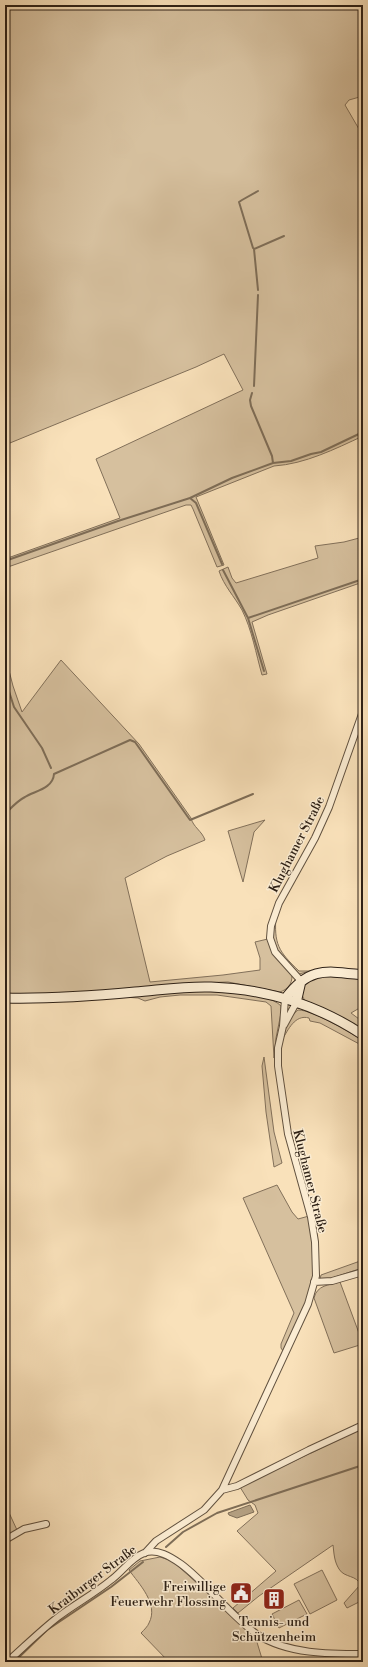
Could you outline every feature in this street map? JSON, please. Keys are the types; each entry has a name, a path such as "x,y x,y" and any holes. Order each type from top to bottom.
{"main road":[{"path":"285,999 294,986 314,974 326,972 363,975"},
{"path":"296,1003 301,981"},
{"path":"5,998 52,998 209,987 261,992 285,999 329,1016 363,1035"}],"street":[{"name":"Klughamer Straße","path":"301,981 275,952 270,938 271,926 279,903 329,807 363,711"},
{"name":"Klughamer Straße","path":"222,1490 308,1304 314,1282 316,1256 311,1217 288,1134 279,1080 278,1048 283,1026 285,999"},
{"name":"Klughamer Straße","path":"283,1026 296,1003"},
{"path":"314,1282 332,1281 363,1272"},
{"path":"145,1553 156,1541 204,1510 222,1490 238,1486 363,1425"},
{"path":"5,1540 24,1529 46,1524"},
{"name":"Kraiburger Straße","path":"7,1662 58,1617 104,1586 136,1558 145,1553 153,1552 164,1554 186,1568 250,1628 267,1640 296,1649 363,1654"}],"shaded area":[{"path":"5,5 363,5 363,96 349,100 345,105 363,136 363,436 320,455 286,465 274,466 196,497 224,565 217,567 191,505 186,505 5,568 5,559 120,518 96,459 243,390 224,354 196,367 5,445"},
{"path":"363,537 363,582 252,622 267,674 262,675 251,634 242,610 219,571 228,567 232,578 236,583 318,558 315,546 344,542"},
{"path":"5,655 22,712 61,660 139,744 204,837 205,840 167,856 125,878 150,982 260,970 260,958 255,942 272,938 273,924 276,915 277,940 282,952 299,971 310,971 292,976 289,986 280,992 228,982 196,983 38,996 7,995 5,985"},
{"path":"265,820 254,832 243,882 228,831"},
{"path":"325,976 363,979 363,1006 351,1013 363,1022 363,1030 343,1018 306,1002 302,991 305,984 314,979"},
{"path":"190,991 252,995 264,997 281,1006 274,1058 271,1006 266,1002 217,995 180,995 160,997 145,1001 138,998 124,997"},
{"path":"298,1010 322,1017 363,1040 363,1046 320,1023 310,1021 309,1018 304,1017 292,1024 282,1040 290,1019"},
{"path":"264,1057 274,1132 282,1163 274,1167 266,1112 262,1066"},
{"path":"277,1185 292,1212 298,1219 309,1216 314,1266 313,1280 307,1298 283,1351 281,1344 294,1313 243,1198"},
{"path":"363,1260 362,1268 329,1279 320,1279 321,1275"},
{"path":"340,1282 363,1344 334,1353 314,1298 318,1290 321,1288"},
{"path":"363,1428 363,1600 347,1608 344,1603 360,1585 357,1580 341,1572 335,1560 333,1545 259,1596 238,1613 233,1608 276,1571 237,1531 258,1513 255,1505 248,1500 240,1487"},
{"path":"5,1504 17,1530 5,1538"},
{"path":"250,1505 254,1512 237,1518 229,1515 228,1513"},
{"path":"160,1557 172,1561 246,1628 256,1639 263,1662 169,1662 141,1633 149,1623 152,1609 150,1602 142,1588 129,1570 140,1561"},
{"path":"322,1570 337,1600 310,1614 294,1584"},
{"path":"299,1600 307,1614 279,1628 272,1614"}],"waterway":[{"path":"253,248 239,202 258,191"},
{"path":"258,290 254,249 284,236"},
{"path":"254,386 258,295"},
{"path":"252,393 250,400 251,406 272,456 273,463"},
{"path":"190,498 232,478 273,463 291,461 321,452 363,432"},
{"path":"5,561 118,521 190,498 196,503 222,564"},
{"path":"223,570 248,618 264,671"},
{"path":"248,618 363,579"},
{"path":"5,679 14,707 42,748 51,768"},
{"path":"5,814 22,799 47,786 53,779 54,774 130,740 135,742 190,820 253,794"},
{"path":"166,1547 183,1532 217,1513 363,1465"},
{"path":"14,1662 47,1630 111,1587 143,1562"}],"place":[{"name":"Freiwillige Feuerwehr Flossing","path":"241,1593"},
{"name":"Tennis- und Schützenheim","path":"274,1599"}]}
